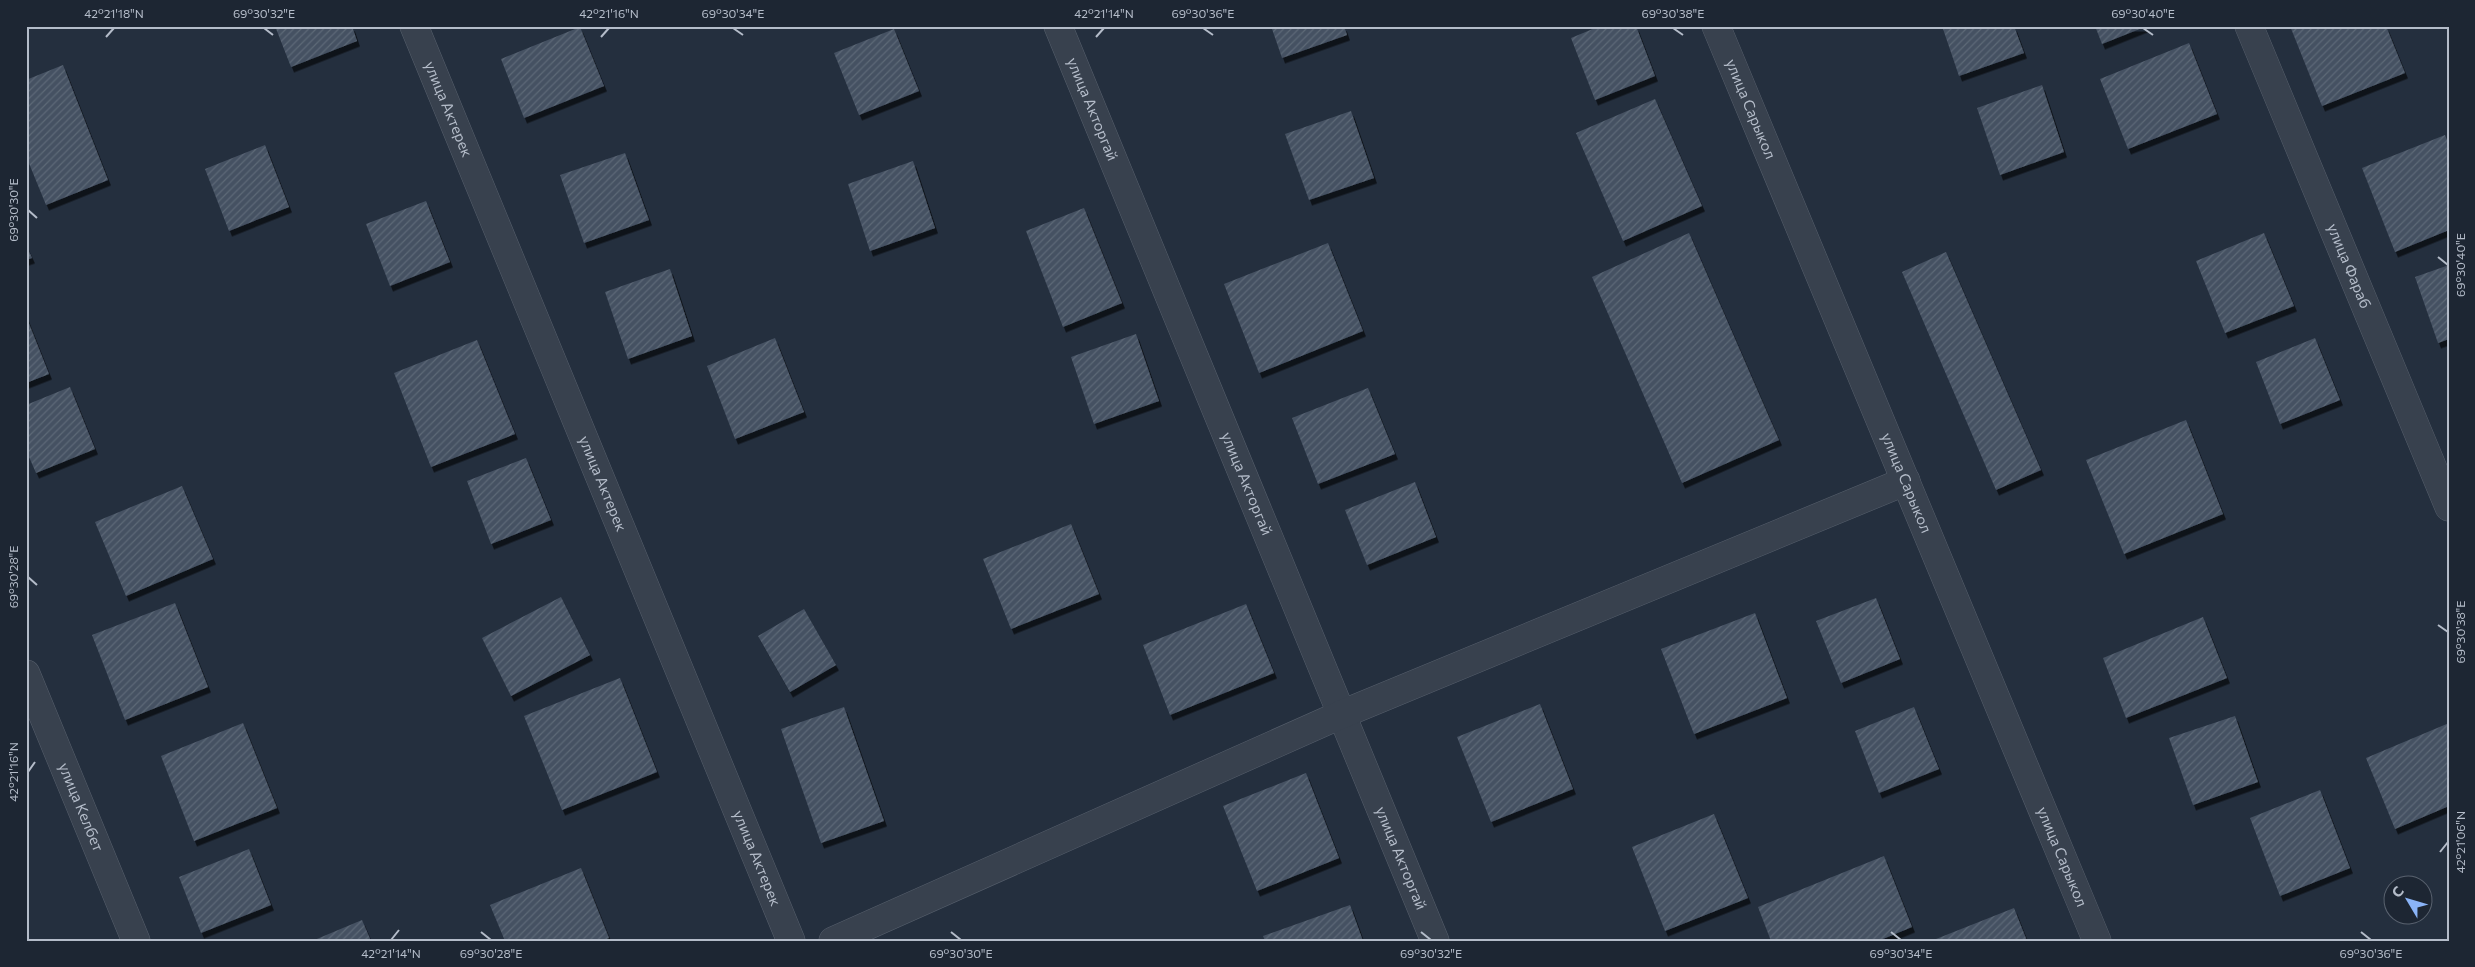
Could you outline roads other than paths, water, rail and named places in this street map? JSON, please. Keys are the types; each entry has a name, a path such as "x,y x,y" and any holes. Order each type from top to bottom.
{"street":[{"name":"улица Актерек","path":"414,26 791,941"},
{"name":"улица Акторгай","path":"1058,26 1340,716 1435,941"},
{"name":"улица Сарыкол","path":"1716,26 2097,941"},
{"name":"улица Фараб","path":"2249,26 2449,507"},
{"path":"833,941 1340,716 1906,481"},
{"name":"улица Келбет","path":"26,674 136,941"}]}
